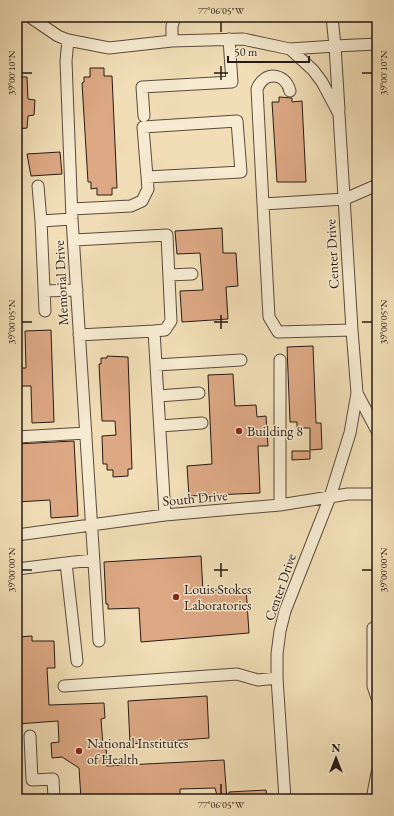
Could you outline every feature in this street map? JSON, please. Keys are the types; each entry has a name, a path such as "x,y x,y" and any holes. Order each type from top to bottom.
{"street":[{"path":"30,17 58,36 68,40 109,48 172,41 229,39 243,39 290,49 377,44"},
{"path":"172,41 172,26 174,17"},
{"name":"Center Drive","path":"285,799 277,654 285,611 330,497 350,433 358,393 352,330 345,200 332,17"},
{"path":"144,116 142,87 232,82 229,39"},
{"name":"Memorial Drive","path":"68,40 66,61 72,214 99,641"},
{"name":"Center Drive","path":"290,49 313,70 322,82 339,114"},
{"path":"290,91 286,81 277,76 266,77 258,84 257,89 269,317 278,332 352,330"},
{"path":"41,221 72,214 137,205 146,196 147,178 143,127 237,121 241,172 147,178"},
{"path":"263,204 345,200 377,184"},
{"path":"38,186 45,311"},
{"path":"74,240 168,235 171,321 165,330 79,335"},
{"path":"169,275 192,274"},
{"path":"44,291 77,290"},
{"path":"154,331 165,515"},
{"path":"156,365 242,360"},
{"path":"280,360 280,505"},
{"path":"158,396 199,393"},
{"name":"Center Drive","path":"358,393 377,431"},
{"path":"160,426 202,423"},
{"path":"17,437 86,433"},
{"name":"South Drive","path":"17,535 165,515 280,505 348,494 377,494"},
{"path":"17,569 93,560"},
{"path":"66,563 77,661"},
{"path":"375,635 373,686 377,698"},
{"path":"64,686 237,674 258,680 278,678"},
{"path":"30,736 32,780 53,779 54,799"},
{"path":"372,799 377,773"}],"building":[{"path":"90,68 104,68 104,76 112,76 117,188 112,188 112,195 97,195 97,188 91,189 91,182 88,182 82,83 84,82 84,77 90,77"},
{"path":"17,77 27,77 28,99 35,100 34,115 28,116 27,128 17,129"},
{"path":"279,97 292,98 292,102 302,101 306,182 277,182 272,102 279,102"},
{"path":"60,152 62,174 31,176 27,154"},
{"path":"222,228 223,253 236,253 238,286 226,287 228,319 182,322 180,291 203,290 200,253 177,254 175,231"},
{"path":"51,330 54,422 32,423 31,386 17,386 17,368 26,368 25,331"},
{"path":"313,346 316,423 321,423 322,449 310,450 310,428 297,428 297,422 290,422 287,347"},
{"path":"107,356 128,357 132,469 128,469 128,476 113,477 113,470 107,470 107,464 103,464 102,436 116,435 115,421 102,421 99,364 101,364 101,358 107,358"},
{"name":"Building 8","path":"233,374 235,406 256,405 257,417 266,416 268,446 258,446 260,493 189,496 187,466 212,464 208,375"},
{"path":"74,441 78,516 51,518 50,500 17,502 17,444"},
{"path":"292,451 310,451 310,459 292,460"},
{"name":"Louis Stokes Laboratories","path":"201,556 203,591 246,588 249,633 141,642 139,608 108,609 108,604 106,604 104,562"},
{"name":"National Institutes of Health","path":"32,636 32,641 54,641 55,668 47,668 49,705 104,703 105,718 101,719 103,746 106,746 107,766 224,760 227,799 218,799 215,788 180,789 180,794 167,795 168,799 81,799 79,768 62,757 52,758 51,743 59,742 58,721 17,724 17,637"},
{"path":"207,696 209,738 130,744 128,701"},
{"path":"266,790 267,799 229,799 229,792"}],"place":[{"name":"Building 8","path":"239,431"},
{"name":"Louis Stokes Laboratories","path":"176,597"},
{"name":"National Institutes of Health","path":"79,751"}]}
